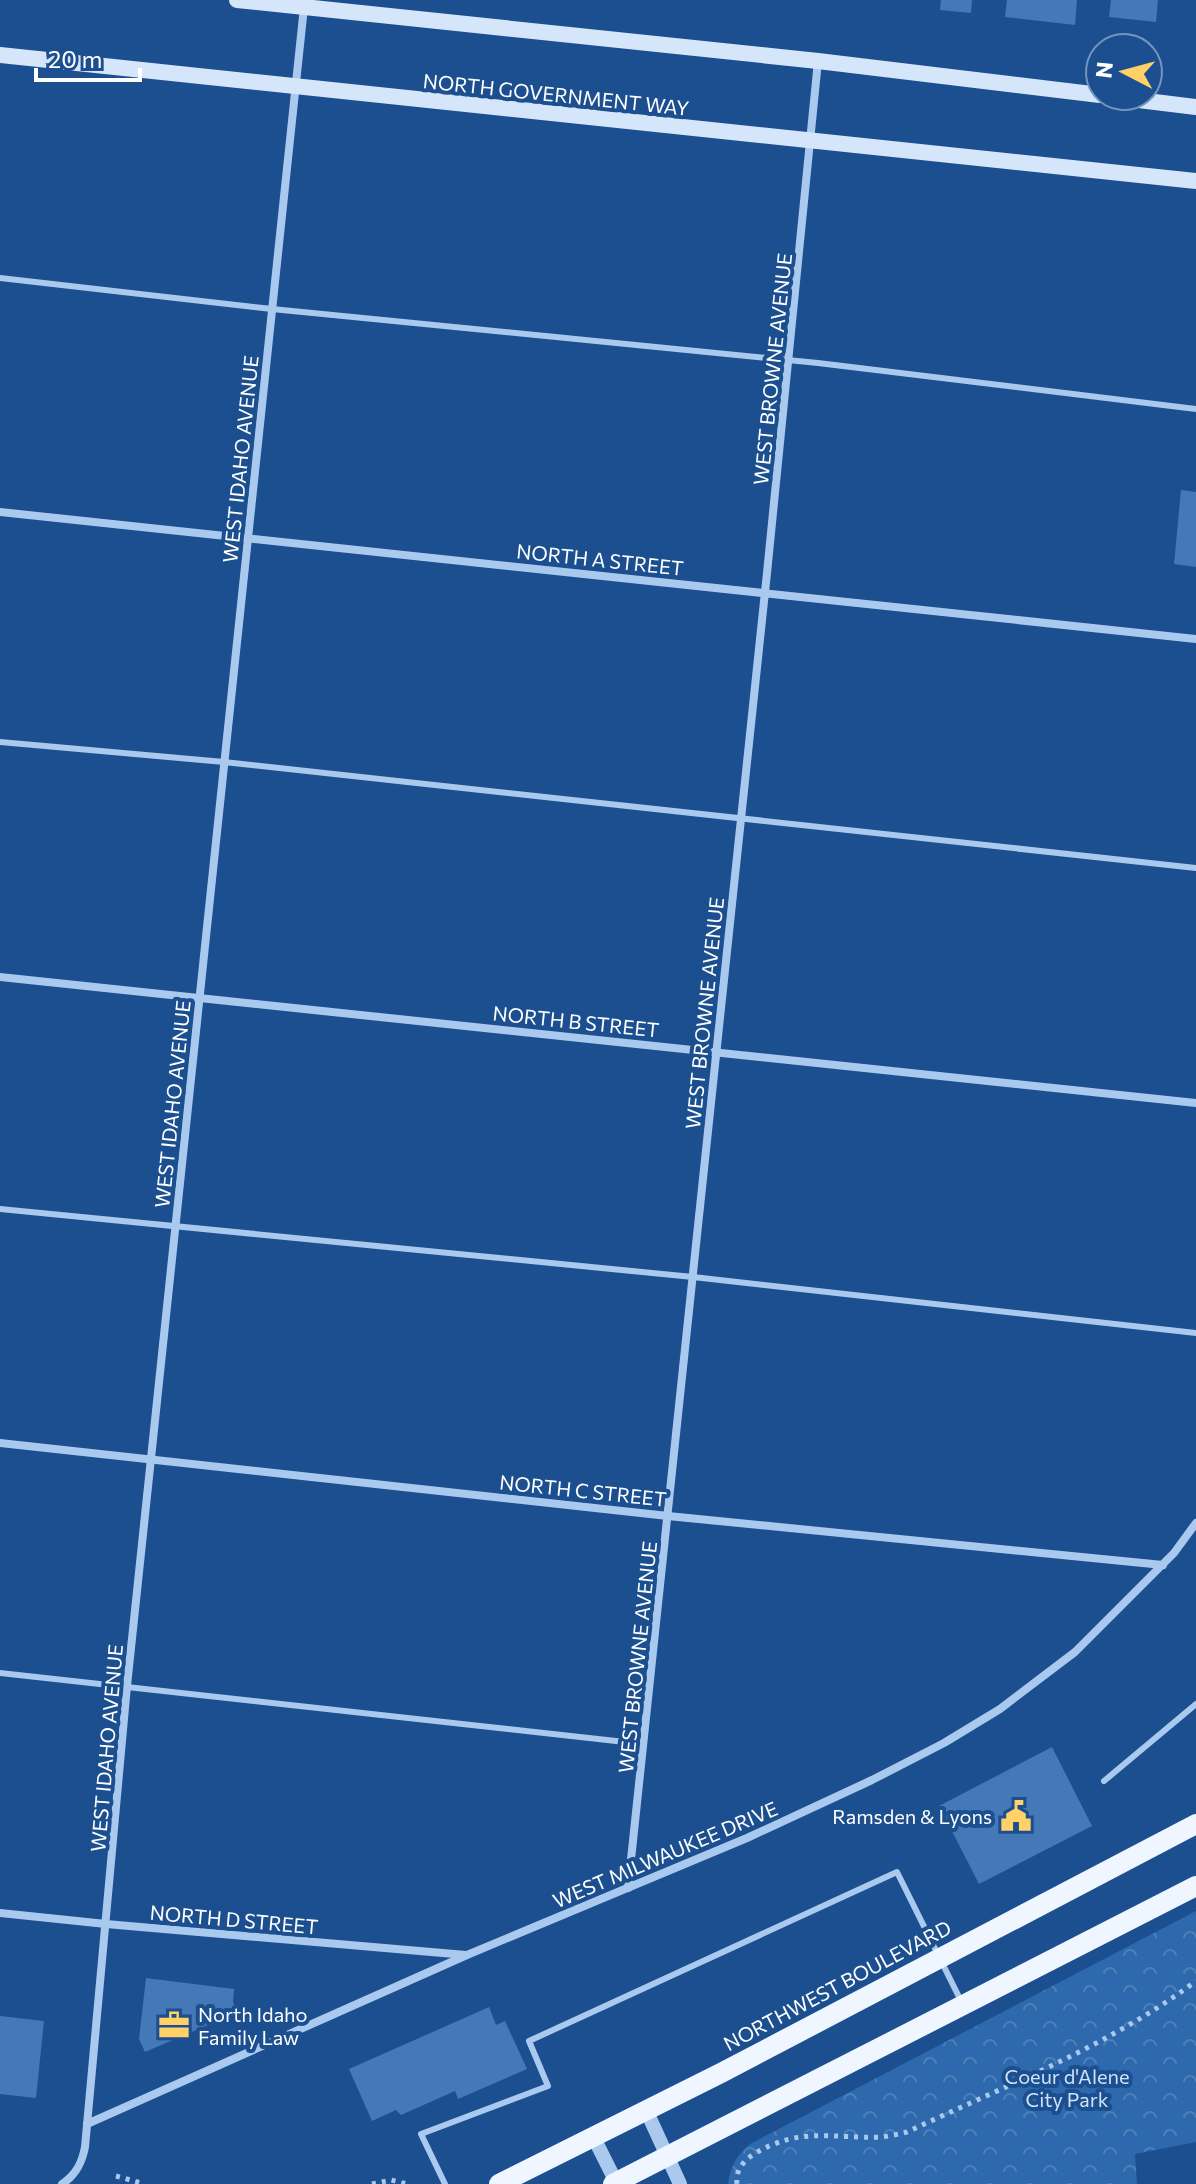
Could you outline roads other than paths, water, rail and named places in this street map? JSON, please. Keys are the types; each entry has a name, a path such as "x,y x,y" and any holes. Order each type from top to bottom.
{"main road":[{"path":"237,0 818,61 1084,94"},
{"name":"NORTH GOVERNMENT WAY","path":"0,55 1196,181"},
{"path":"1164,103 1196,107"},
{"name":"NORTHWEST BOULEVARD","path":"499,2184 735,2065 1196,1824"},
{"path":"615,2184 1196,1886"}],"street":[{"path":"296,87 304,7"},
{"path":"811,141 818,61"},
{"name":"WEST IDAHO AVENUE","path":"62,2184 79,2168 87,2124 127,1686 296,87"},
{"name":"WEST BROWNE AVENUE","path":"628,1888 811,141"},
{"name":"NORTH A STREET","path":"0,512 1196,639"},
{"name":"NORTH B STREET","path":"0,977 1196,1103"},
{"name":"NORTH C STREET","path":"0,1443 668,1516 1163,1565"},
{"name":"WEST MILWAUKEE DRIVE","path":"87,2124 467,1955 789,1819 955,1736 1000,1709 1075,1652 1163,1565 1196,1523"},
{"name":"NORTH D STREET","path":"0,1913 467,1955"},
{"path":"646,2110 680,2184"},
{"path":"593,2136 615,2184"}],"lane":[{"path":"0,278 272,309 789,360 1196,409"},
{"path":"0,742 224,762 1196,868"},
{"path":"0,1209 693,1277 1196,1333"},
{"path":"0,1673 643,1744"},
{"path":"1104,1781 1196,1704"},
{"path":"445,2184 421,2134 548,2086 529,2041 897,1872 963,2006"}],"place":[{"name":"Ramsden & Lyons","path":"1016,1816"},
{"name":"North Idaho Family Law","path":"174,2025"}],"park label":[{"name":"Coeur d'Alene City Park","path":"1067,2088"}]}
